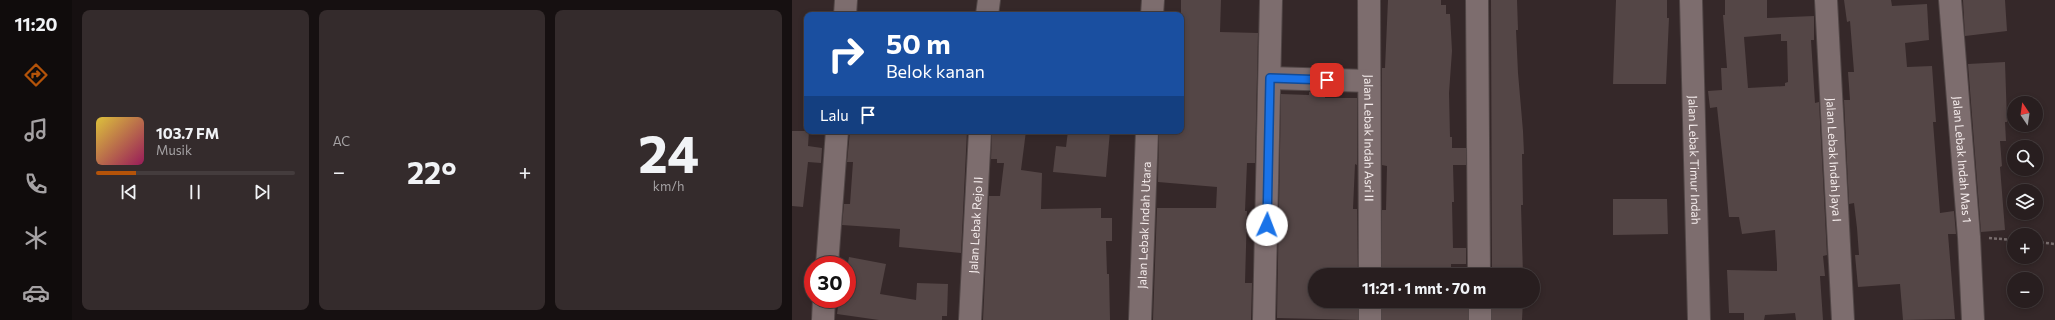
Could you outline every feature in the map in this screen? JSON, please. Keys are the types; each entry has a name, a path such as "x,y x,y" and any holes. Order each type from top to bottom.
{"street":[{"path":"845,12 846,0"},
{"path":"987,12 988,0"},
{"path":"1152,12 1153,0"},
{"path":"1264,320 1271,0"},
{"name":"Jalan Lebak Indah Asri II","path":"1369,0 1370,268"},
{"path":"1477,0 1479,268"},
{"name":"Jalan Lebak Timur Indah","path":"1691,0 1699,320"},
{"name":"Jalan Lebak Indah Jaya I","path":"1826,0 1843,320"},
{"name":"Jalan Lebak Indah Mas 1","path":"1950,0 1969,237 1973,320"},
{"path":"1270,78 1369,81"},
{"path":"828,256 837,134"},
{"name":"Jalan Lebak Rejo II","path":"970,320 980,134"},
{"name":"Jalan Lebak Indah Utara","path":"1140,320 1147,134"},
{"path":"823,320 824,308"},
{"path":"1370,308 1370,320"},
{"path":"1480,308 1480,320"}],"path":[{"path":"2043,243 2055,244"}],"building":[{"path":"1181,0 1221,0 1220,32 1258,33 1255,163 1247,163 1245,211 1247,211 1245,283 1252,283 1251,320 1153,320 1157,208 1216,208 1217,187 1158,182 1159,134 1184,134 1184,12 1181,12"},
{"path":"1388,0 1441,0 1441,5 1446,5 1446,14 1450,14 1452,51 1449,93 1450,137 1452,137 1452,148 1466,148 1466,165 1453,165 1453,248 1466,248 1466,264 1451,264 1451,268 1382,268 1382,210 1386,210 1387,166 1382,165 1382,68 1385,68"},
{"path":"1491,0 1517,0 1518,30 1516,30 1524,154 1522,154 1523,205 1521,205 1523,268 1492,268"},
{"path":"1616,0 1667,0 1667,18 1669,18 1666,84 1613,84"},
{"path":"1725,0 1767,0 1767,18 1814,16 1814,40 1811,40 1815,103 1819,102 1827,255 1823,256 1825,276 1820,276 1823,320 1796,320 1795,313 1765,315 1764,320 1744,320 1744,313 1729,313 1727,270 1777,271 1777,264 1775,230 1742,234 1739,217 1729,217 1717,107 1710,108 1708,91 1722,90 1721,68 1727,68 1723,15 1725,15","holes":["1781,34 1781,41 1787,41 1788,82 1785,83 1785,86 1748,88 1744,37"]},
{"path":"1844,0 1891,0 1892,6 1927,4 1929,40 1905,43 1907,67 1932,66 1936,122 1933,122 1940,213 1954,211 1956,234 1948,234 1955,319 1903,320 1900,284 1858,287 1855,255 1859,255 1857,228 1854,203 1849,204 1844,100 1850,100 1848,72 1854,72 1850,21 1847,22"},
{"path":"1963,0 2005,0 2007,31 1965,36"},
{"path":"2005,62 2007,122 2005,122 2006,141 2000,141 2002,166 2000,167 2005,230 1981,232 1968,64"},
{"path":"1309,92 1325,92 1325,98 1357,98 1357,165 1355,164 1353,209 1357,209 1358,268 1308,268 1308,308 1358,308 1358,320 1277,318 1281,94 1309,95"},
{"path":"792,131 804,131 804,134 809,134 808,146 822,148 821,163 808,162 803,207 792,206"},
{"path":"850,134 967,134 961,253 899,247 900,229 842,225 844,204 850,204 853,162 847,162"},
{"path":"992,134 1026,134 1021,170 1042,173 1041,209 1101,208 1101,218 1112,218 1112,241 1106,241 1107,274 1109,274 1110,320 983,320 989,196 1000,196 1004,163 997,163 997,159 991,159"},
{"path":"1068,134 1110,134 1106,177 1053,172 1056,146 1066,147"},
{"path":"1613,199 1667,199 1668,234 1613,235"},
{"path":"856,258 886,264 880,294 916,300 917,283 948,284 947,316 942,316 942,320 879,320 837,314 838,308 856,308"},
{"path":"1382,308 1468,308 1468,320 1382,320"},
{"path":"1492,308 1523,308 1522,320 1492,320"}],"route":[{"path":"1267,225 1270,78 1327,80"}]}
